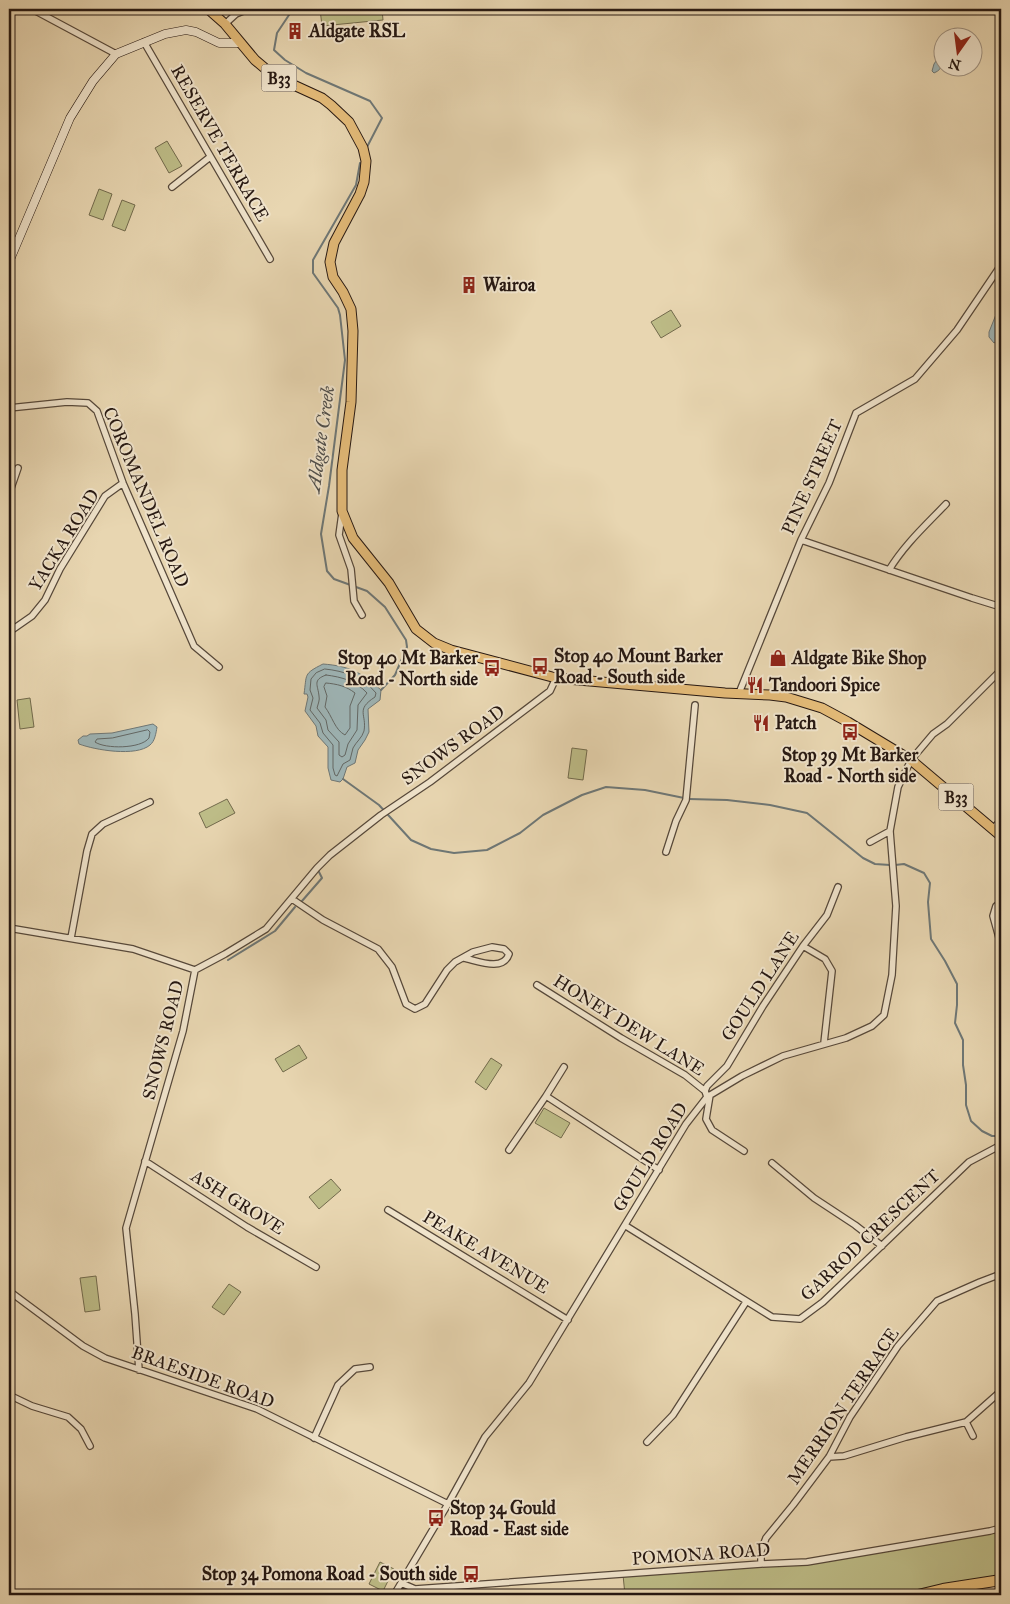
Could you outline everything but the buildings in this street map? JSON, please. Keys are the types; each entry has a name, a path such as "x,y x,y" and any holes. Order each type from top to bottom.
{"highway":[{"path":"918,1595 1001,1580"},
{"path":"918,1595 1001,1586"}],"main road":[{"name":"B33","path":"208,9 226,24 255,60 274,76 322,98 331,105 349,122 366,155 366,168 360,194 334,243 330,262 333,277 343,292 350,308 353,331 351,402 342,470 342,510 353,538 389,583 416,629 434,643 481,659 556,678 786,697 822,708 910,760 1001,836"}],"street":[{"path":"32,9 116,54"},
{"path":"226,24 236,14 248,9"},
{"path":"9,262 70,118 92,81 116,54 165,34 186,30 196,32 219,43 240,43"},
{"name":"RESERVE TERRACE","path":"144,42 270,259"},
{"path":"172,187 210,156"},
{"name":"PINE STREET","path":"739,693 800,540 829,483 856,413 915,379 957,330 1001,266"},
{"name":"COROMANDEL ROAD","path":"9,408 66,402 88,403 93,406 97,411 123,483 194,646 219,667"},
{"path":"9,494 18,468"},
{"name":"YACKA ROAD","path":"9,632 32,616 45,600 60,569 105,496 123,483"},
{"path":"889,570 916,535 946,504"},
{"path":"342,510 339,536 351,569 354,601 362,615"},
{"path":"800,540 1001,607"},
{"name":"GOULD ROAD","path":"394,1595 485,1437 529,1383 626,1226 686,1124 707,1094 783,1056 846,1038 872,1026 884,1015 892,975 896,906 890,831 898,788 910,760 933,734 946,724 1001,670"},
{"name":"SNOWS ROAD","path":"139,1370 126,1228 183,1031 195,970 266,929 316,868 381,815 430,782 550,691 556,678"},
{"path":"666,852 686,797 695,705"},
{"path":"71,938 87,851 92,834 103,824 150,802"},
{"path":"993,829 1001,820"},
{"path":"870,842 890,831"},
{"name":"GOULD LANE","path":"707,1094 707,1086 727,1066 763,1006 803,946 827,915 838,887"},
{"path":"292,899 322,920 378,949 392,967 406,1004 415,1009 425,1004 447,970 455,962 482,949 492,947 504,949 508,954 506,960 501,964 488,964 464,958"},
{"path":"1001,903 996,906 993,916 1001,945"},
{"path":"9,928 133,949 195,970"},
{"path":"803,946 825,959 832,970 824,1043"},
{"name":"HONEY DEW LANE","path":"538,985 621,1038 685,1075 707,1094"},
{"path":"1001,992 1001,1018"},
{"path":"509,1150 564,1067"},
{"path":"707,1094 706,1119 712,1130 744,1150"},
{"path":"546,1096 659,1170"},
{"name":"GARROD CRESCENT","path":"626,1226 772,1317 800,1319 823,1302 969,1162 1001,1144"},
{"name":"ASH GROVE","path":"145,1161 247,1227 316,1267"},
{"path":"772,1163 814,1198 855,1225 882,1246"},
{"name":"PEAKE AVENUE","path":"388,1210 568,1320"},
{"name":"MERRION TERRACE","path":"761,1564 761,1551 766,1538 794,1505 829,1457 850,1416 898,1346 937,1301 1001,1274"},
{"name":"BRAESIDE ROAD","path":"9,1291 83,1346 105,1358 257,1409 448,1504"},
{"path":"647,1442 673,1415 746,1302"},
{"path":"314,1438 338,1384 355,1369 370,1367"},
{"path":"829,1457 844,1456 923,1432 966,1422 1001,1391"},
{"path":"9,1395 32,1406 68,1417 81,1429 90,1446"},
{"path":"966,1422 973,1436"},
{"name":"POMONA ROAD","path":"401,1583 415,1589 807,1562 1001,1528"}],"shaded area":[{"path":"320,9 382,9 383,20 322,26"},
{"path":"167,141 182,166 169,173 155,148"},
{"path":"99,189 112,194 103,220 89,215"},
{"path":"122,200 135,205 125,231 112,226"},
{"path":"671,310 681,326 661,338 651,322"},
{"path":"30,698 34,727 20,729 17,700"},
{"path":"572,748 587,750 583,780 568,778"},
{"path":"227,799 235,813 206,828 199,813"},
{"path":"299,1045 307,1058 283,1072 275,1059"},
{"path":"491,1058 502,1065 486,1090 475,1082"},
{"path":"544,1108 570,1123 561,1138 535,1123"},
{"path":"331,1179 341,1190 319,1209 309,1197"},
{"path":"96,1276 100,1310 85,1312 80,1278"},
{"path":"229,1284 241,1292 224,1315 212,1307"},
{"path":"1001,1528 1001,1580 918,1595 625,1595 623,1575 807,1562"},
{"path":"380,1562 394,1569 383,1591 369,1584"}],"water":[{"path":"1001,302 1001,339 994,343 989,337 989,332"},
{"path":"323,664 348,668 381,690 380,700 368,709 369,732 358,750 355,763 347,767 340,782 331,780 328,768 328,747 318,736 316,726 305,711 308,697 307,694 304,694 307,675"},
{"path":"153,724 157,727 153,741 144,749 135,751 126,752 95,748 79,744 78,740 90,734 112,733"}],"waterway":[{"name":"Aldgate Creek","path":"293,9 277,33 274,50 285,60 306,73 370,101 382,118 367,147"},
{"name":"Aldgate Creek","path":"360,163 356,185 313,260 313,273 338,308 345,360 321,534 327,571 334,579 367,591 385,607 406,640 407,647 395,675 381,690"},
{"path":"343,779 379,805 411,840 431,849 454,853 487,850 520,833 543,815 582,795 606,787 645,790 684,798"},
{"path":"689,799 727,800 770,805 807,813 863,858 875,864 890,865"},
{"path":"895,865 904,864 924,873 930,883 928,902 931,939 957,984 955,1023 963,1040 966,1105 971,1121 982,1131 992,1136 1001,1136"},
{"path":"302,901 322,878 318,870"},
{"path":"228,960 275,931 295,907"}],"place":[{"name":"Aldgate RSL","path":"295,31"},
{"name":"Wairoa","path":"469,285"},
{"name":"Aldgate Bike Shop","path":"778,658"},
{"name":"Stop 40 Mount Barker Road - South side","path":"540,666"},
{"name":"Stop 40 Mt Barker Road - North side","path":"492,668"},
{"name":"Tandoori Spice","path":"755,685"},
{"name":"Patch","path":"761,723"},
{"name":"Stop 39 Mt Barker Road - North side","path":"850,732"},
{"name":"Stop 34 Gould Road - East side","path":"436,1518"},
{"name":"Stop 34 Pomona Road - South side","path":"471,1574"}]}
